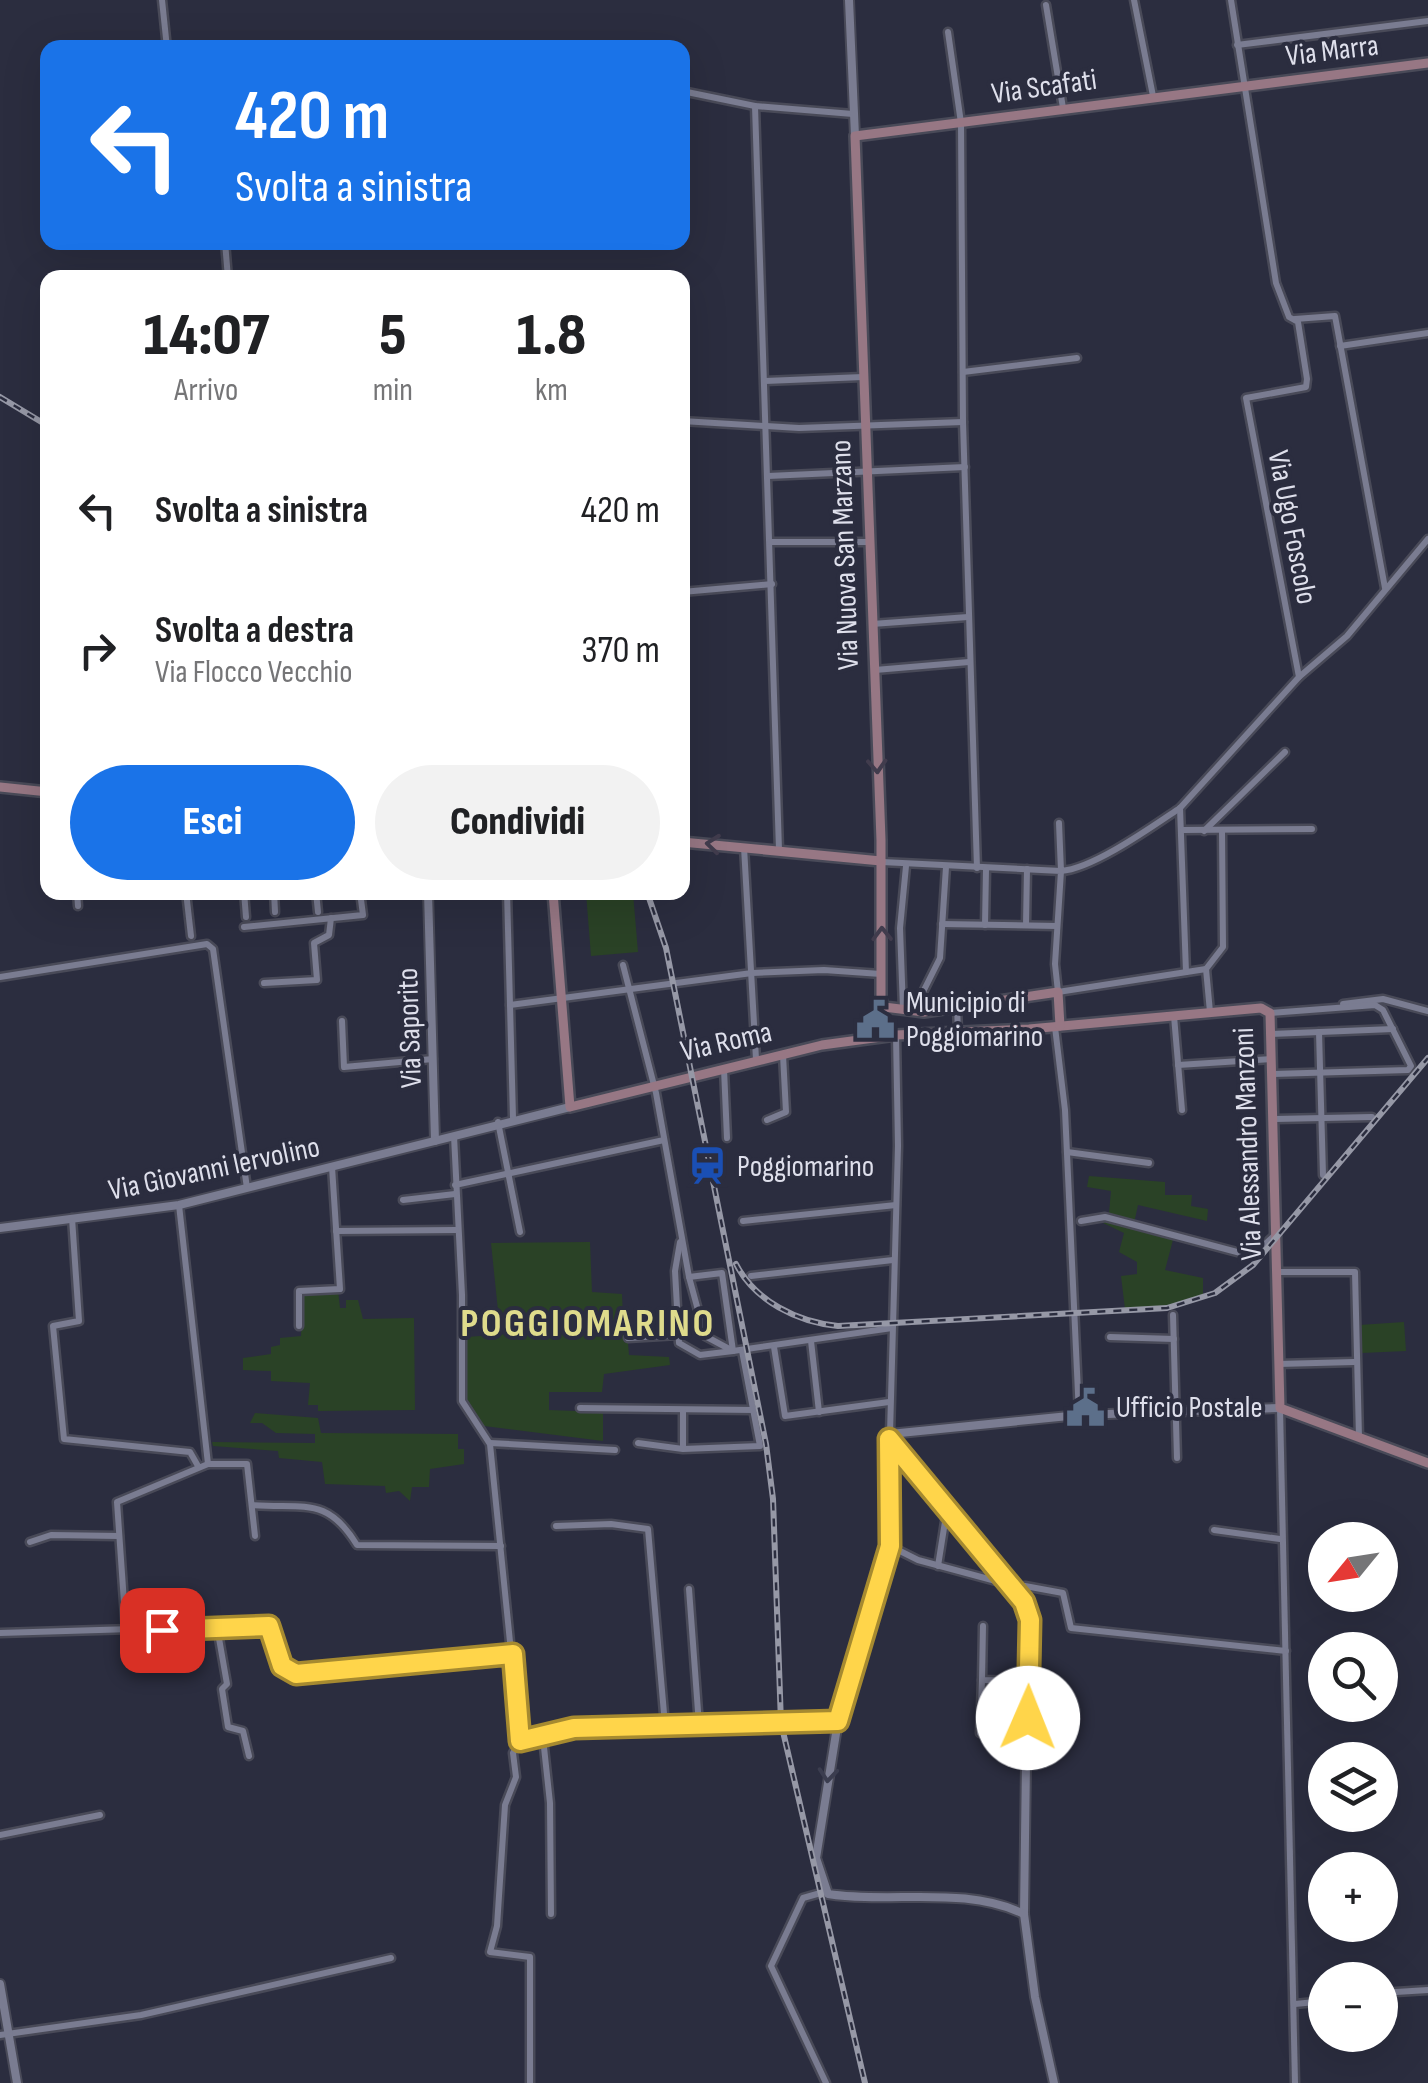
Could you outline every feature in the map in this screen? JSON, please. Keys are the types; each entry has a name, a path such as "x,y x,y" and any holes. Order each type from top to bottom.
{"main road":[{"name":"Via Marra","path":"1242,86 1428,63"},
{"name":"Via Scafati","path":"855,136 1242,86"},
{"name":"Via Nuova San Marzano","path":"855,136 884,1007 957,1007 1058,992"},
{"path":"0,786 40,791"},
{"path":"690,843 881,862"},
{"path":"554,900 570,1106"},
{"path":"1057,1027 1058,992"},
{"name":"Via Alessandro Manzoni","path":"896,1035 1057,1027 1262,1008 1270,1014 1276,1119 1280,1408"},
{"name":"Via Roma","path":"570,1106 783,1053 896,1035"},
{"path":"1280,1408 1428,1463"}],"street":[{"path":"162,0 165,40"},
{"name":"Via Nuova San Marzano","path":"849,0 855,136"},
{"path":"1134,0 1153,96"},
{"name":"Via Ugo Foscolo","path":"1231,0 1276,283 1298,322 1306,386 1246,398 1299,677"},
{"path":"1046,5 1063,108"},
{"path":"1236,45 1428,21"},
{"path":"948,32 960,123 963,422 976,868"},
{"path":"690,93 755,106 853,114"},
{"path":"755,106 779,850"},
{"path":"1294,319 1335,316 1386,588"},
{"path":"1340,346 1428,333"},
{"path":"963,372 1077,358"},
{"path":"765,381 863,377"},
{"path":"690,422 767,427 963,422"},
{"path":"768,476 966,467"},
{"path":"881,862 1061,871 1100,856 1180,808 1299,677 1347,636 1428,540"},
{"path":"770,542 868,542"},
{"path":"690,591 772,584"},
{"path":"871,624 968,617"},
{"path":"874,670 969,662"},
{"path":"1204,831 1285,752"},
{"path":"1180,808 1186,972"},
{"path":"1059,823 1058,992 1206,969"},
{"path":"1183,830 1312,828"},
{"path":"1210,1012 1206,969 1222,947 1222,831"},
{"path":"744,848 756,1059"},
{"path":"903,1009 900,928 906,866"},
{"path":"914,1010 940,958 946,867"},
{"path":"985,925 986,869"},
{"path":"1026,925 1027,869"},
{"path":"78,900 78,906"},
{"path":"187,900 192,936"},
{"path":"245,900 246,917"},
{"path":"274,900 275,912"},
{"path":"317,900 318,912"},
{"path":"244,926 363,915 361,900"},
{"name":"Via Saporito","path":"428,900 435,1141"},
{"path":"507,900 513,1118"},
{"path":"264,983 317,980 314,943 329,934 331,918"},
{"path":"942,924 1057,926"},
{"path":"0,977 206,944 212,949 247,1188"},
{"path":"623,965 653,1084 704,1336 738,1351"},
{"path":"510,1006 752,973 824,970 881,974"},
{"path":"1338,1008 1382,999 1428,1012"},
{"path":"957,1007 958,1034"},
{"path":"1270,1014 1380,1007 1411,1066 1408,1070 1273,1074"},
{"path":"1174,1015 1182,1110"},
{"path":"342,1021 344,1067 432,1059"},
{"path":"1057,1027 1067,1152 1078,1415"},
{"path":"1271,1034 1392,1028"},
{"path":"1320,1032 1323,1176"},
{"path":"824,1892 816,1858 838,1721 890,1546 896,1035"},
{"path":"767,1120 786,1112 783,1053"},
{"path":"1178,1065 1272,1059"},
{"path":"724,1067 727,1138"},
{"path":"435,1141 570,1106"},
{"path":"1276,1119 1372,1117"},
{"path":"498,1122 520,1232"},
{"path":"454,1136 462,1295 462,1401 490,1443 520,1741 513,1752 516,1777 505,1805 497,1926 490,1952 530,1957 530,2083"},
{"path":"403,1200 664,1140"},
{"name":"Via Giovanni Iervolino","path":"0,1228 179,1205 435,1141"},
{"path":"1067,1152 1149,1163"},
{"path":"299,1326 299,1290 340,1288 332,1167"},
{"path":"179,1205 208,1464"},
{"path":"743,1221 896,1205"},
{"path":"1081,1221 1105,1216 1252,1256 1277,1233"},
{"path":"72,1218 79,1321 53,1326 64,1439 190,1452 198,1466"},
{"path":"336,1231 456,1230"},
{"path":"682,1236 675,1271 678,1335 681,1347 692,1353 774,1348 892,1328"},
{"path":"751,1276 893,1260"},
{"path":"1277,1272 1355,1272 1360,1438"},
{"path":"638,1443 683,1448 760,1446 722,1273 689,1277"},
{"path":"1173,1315 1177,1458"},
{"path":"628,1338 678,1335"},
{"path":"1110,1337 1174,1340"},
{"path":"810,1341 819,1412"},
{"path":"774,1348 785,1416 889,1402"},
{"path":"1278,1364 1354,1362"},
{"path":"580,1408 754,1410"},
{"path":"891,1439 1078,1415 1280,1408 1295,2083"},
{"path":"683,1410 683,1448"},
{"path":"891,1439 1013,1588 1030,1620 1024,1914 1028,1956 1054,2083"},
{"path":"490,1443 615,1450"},
{"path":"126,1631 118,1500 198,1466 247,1464 255,1536"},
{"path":"252,1505 330,1511 344,1522 356,1545 502,1546"},
{"path":"938,1566 947,1508"},
{"path":"556,1526 611,1524 648,1530 665,1725"},
{"path":"1214,1530 1280,1539"},
{"path":"30,1542 51,1535 120,1536"},
{"path":"890,1546 938,1566 1013,1588 1026,1586 1063,1593 1071,1628 1286,1651"},
{"path":"688,1589 700,1724"},
{"path":"980,1732 983,1626"},
{"path":"217,1627 227,1684 222,1689 228,1727 242,1731 249,1756"},
{"path":"0,1633 272,1627 282,1666 296,1674 513,1654"},
{"path":"982,1680 1028,1681"},
{"path":"520,1741 574,1728 838,1721"},
{"path":"543,1738 550,1804 552,1914"},
{"path":"0,1835 100,1814"},
{"path":"826,2083 771,1966 803,1898 824,1892 887,1900 970,1898 1006,1904 1024,1914"},
{"path":"4,2035 140,2015 391,1958"},
{"path":"0,1984 4,2035 18,2083"},
{"path":"1398,1992 1428,1990"},
{"path":"1295,2004 1308,2003"}],"green space":[{"path":"587,900 634,900 638,952 591,956"},
{"path":"1089,1176 1165,1182 1165,1195 1192,1195 1191,1206 1208,1209 1207,1221 1138,1205 1134,1223 1174,1236 1165,1270 1203,1278 1203,1296 1164,1307 1125,1309 1121,1276 1137,1274 1137,1262 1119,1252 1124,1233 1099,1221 1100,1217 1114,1220 1117,1216 1109,1213 1111,1191 1087,1187"},
{"path":"590,1242 592,1292 622,1294 624,1342 628,1343 629,1355 669,1357 670,1365 604,1374 602,1392 549,1392 549,1410 603,1412 603,1441 484,1426 466,1405 467,1337 521,1333 520,1321 499,1320 491,1243"},
{"path":"338,1290 340,1308 346,1308 346,1300 358,1300 363,1319 414,1318 415,1410 318,1411 318,1405 308,1405 310,1383 271,1381 271,1371 243,1370 243,1358 271,1354 271,1347 280,1345 280,1338 301,1336 302,1292"},
{"path":"1404,1322 1406,1351 1361,1353 1359,1325"},
{"path":"255,1413 318,1418 321,1433 458,1434 464,1464 430,1469 429,1487 412,1487 410,1501 399,1491 386,1493 385,1486 325,1484 322,1462 279,1458 278,1451 213,1446 212,1442 315,1443 315,1434 276,1433 262,1423 250,1423"}],"railway":[{"path":"0,397 40,421"},
{"path":"650,900 666,948 766,1444 773,1499 781,1723 865,2083"},
{"path":"736,1264 754,1289 779,1307 807,1320 838,1326 1167,1308 1215,1293 1253,1265 1428,1058"}],"place":[{"name":"Municipio di Poggiomarino","path":"876,1019"},
{"name":"Poggiomarino","path":"707,1166"},
{"name":"Ufficio Postale","path":"1086,1407"}],"district":[{"name":"POGGIOMARINO","path":"588,1322"}],"route":[{"path":"162,1630 269,1626 275,1633 282,1666 296,1674 342,1666 513,1654 520,1741 546,1738 574,1728 838,1721 890,1546 886,1453 889,1439 1028,1610 1028,1718"}]}
